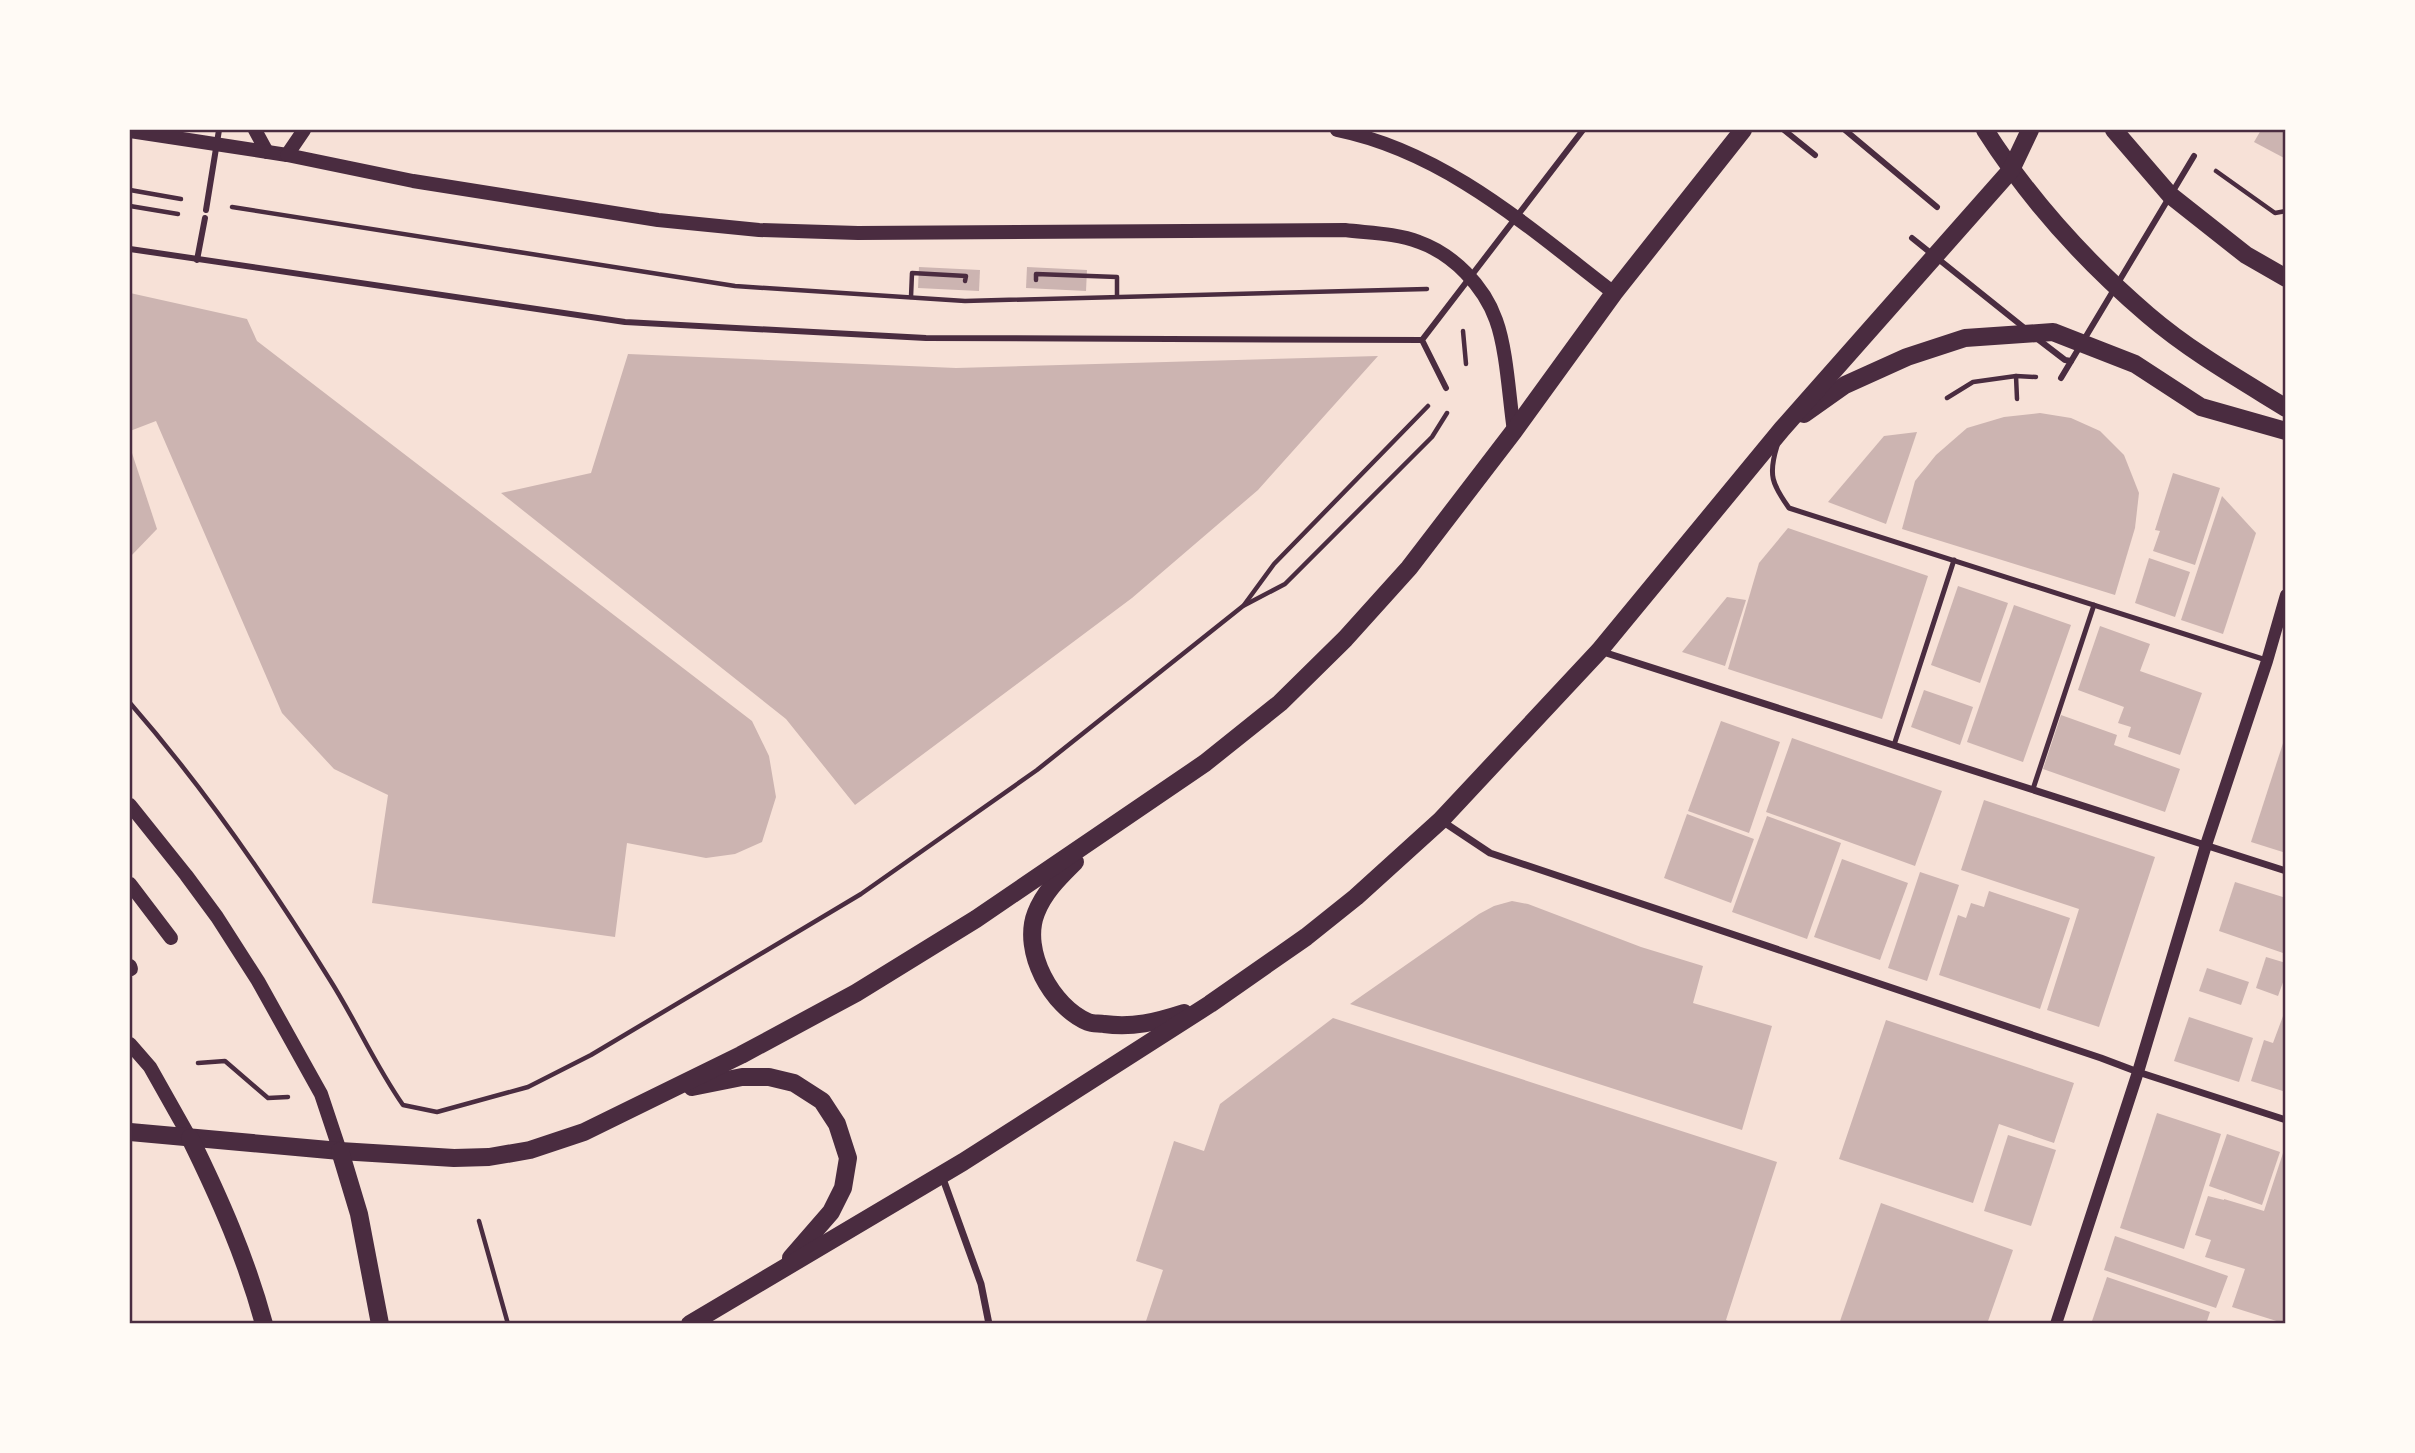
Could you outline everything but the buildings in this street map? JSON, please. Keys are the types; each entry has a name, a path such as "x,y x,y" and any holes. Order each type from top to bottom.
{"main road":[{"path":"255,130 267,152"},
{"path":"287,155 304,130"},
{"path":"1337,130 1366,135 1408,151 1445,170 1492,199 1614,293"},
{"path":"130,1132 340,1151 454,1158 489,1157 530,1150 583,1132 671,1091 856,993 976,919 1205,763 1280,703 1345,639 1409,568 1514,431 1614,293 1743,130"},
{"path":"1985,130 2011,170 2057,225 2148,316 2214,364 2286,408"},
{"path":"690,1324 942,1175 1210,1004 1306,937 1356,897 1441,820 1599,651 1782,429 2011,170 2030,130"},
{"path":"2114,130 2170,195 2246,255 2286,278"},
{"path":"130,131 287,155 440,186 659,220 759,230 858,233 1345,230 1389,235 1420,242 1451,259 1479,287 1496,320 1514,431"},
{"path":"1782,429 1845,385 1907,358 1965,338 2053,332 2135,364 2201,407 2286,431"},
{"path":"130,805 217,917 258,981 321,1094 359,1214 380,1324"},
{"path":"1099,836 1049,888 1035,915 1032,945 1044,981 1058,1000 1088,1022 1125,1027 1152,1023 1210,1004"},
{"path":"130,884 171,937"},
{"path":"130,1044 150,1067 190,1138 227,1215 264,1324"},
{"path":"671,1091 742,1077 769,1077 794,1083 822,1101 837,1125 848,1158 843,1188 831,1212 779,1272"}],"street":[{"path":"197,260 219,130"},
{"path":"1422,340 1583,130"},
{"path":"1784,130 1815,155"},
{"path":"1844,130 1937,207"},
{"path":"2061,378 2194,156"},
{"path":"1912,238 2065,360 2071,361"},
{"path":"130,249 625,322 926,338 1422,340"},
{"path":"1422,340 1446,388"},
{"path":"2056,1324 2138,1072 2206,845 2286,595"},
{"path":"1599,651 2286,871"},
{"path":"1441,820 1490,853 2286,1120"},
{"path":"942,1175 981,1284 989,1324"}],"lane":[{"path":"1782,429 1772,460 1774,487 1789,508 2267,661"},
{"path":"1894,745 1954,560"},
{"path":"2032,789 2094,605"}],"path":[{"path":"2194,156 2275,213 2286,211"},
{"path":"130,190 190,200"},
{"path":"130,206 206,214"},
{"path":"230,207 735,286 965,301 1424,288 1433,292"},
{"path":"911,297 912,273 966,276 965,281"},
{"path":"1036,280 1036,274 1117,277 1117,296"},
{"path":"1456,319 1463,331 1467,370"},
{"path":"2016,376 2017,399"},
{"path":"1947,398 1973,382 2016,376 2061,378"},
{"path":"1243,606 1274,564 1446,388"},
{"path":"130,703 177,759 268,883 332,983 375,1062 403,1105 437,1111 528,1087 592,1055 861,894 1037,770 1243,606 1286,584 1432,437 1449,410"},
{"path":"198,1063 225,1061 268,1098 295,1096"},
{"path":"479,1221 508,1324"}]}
